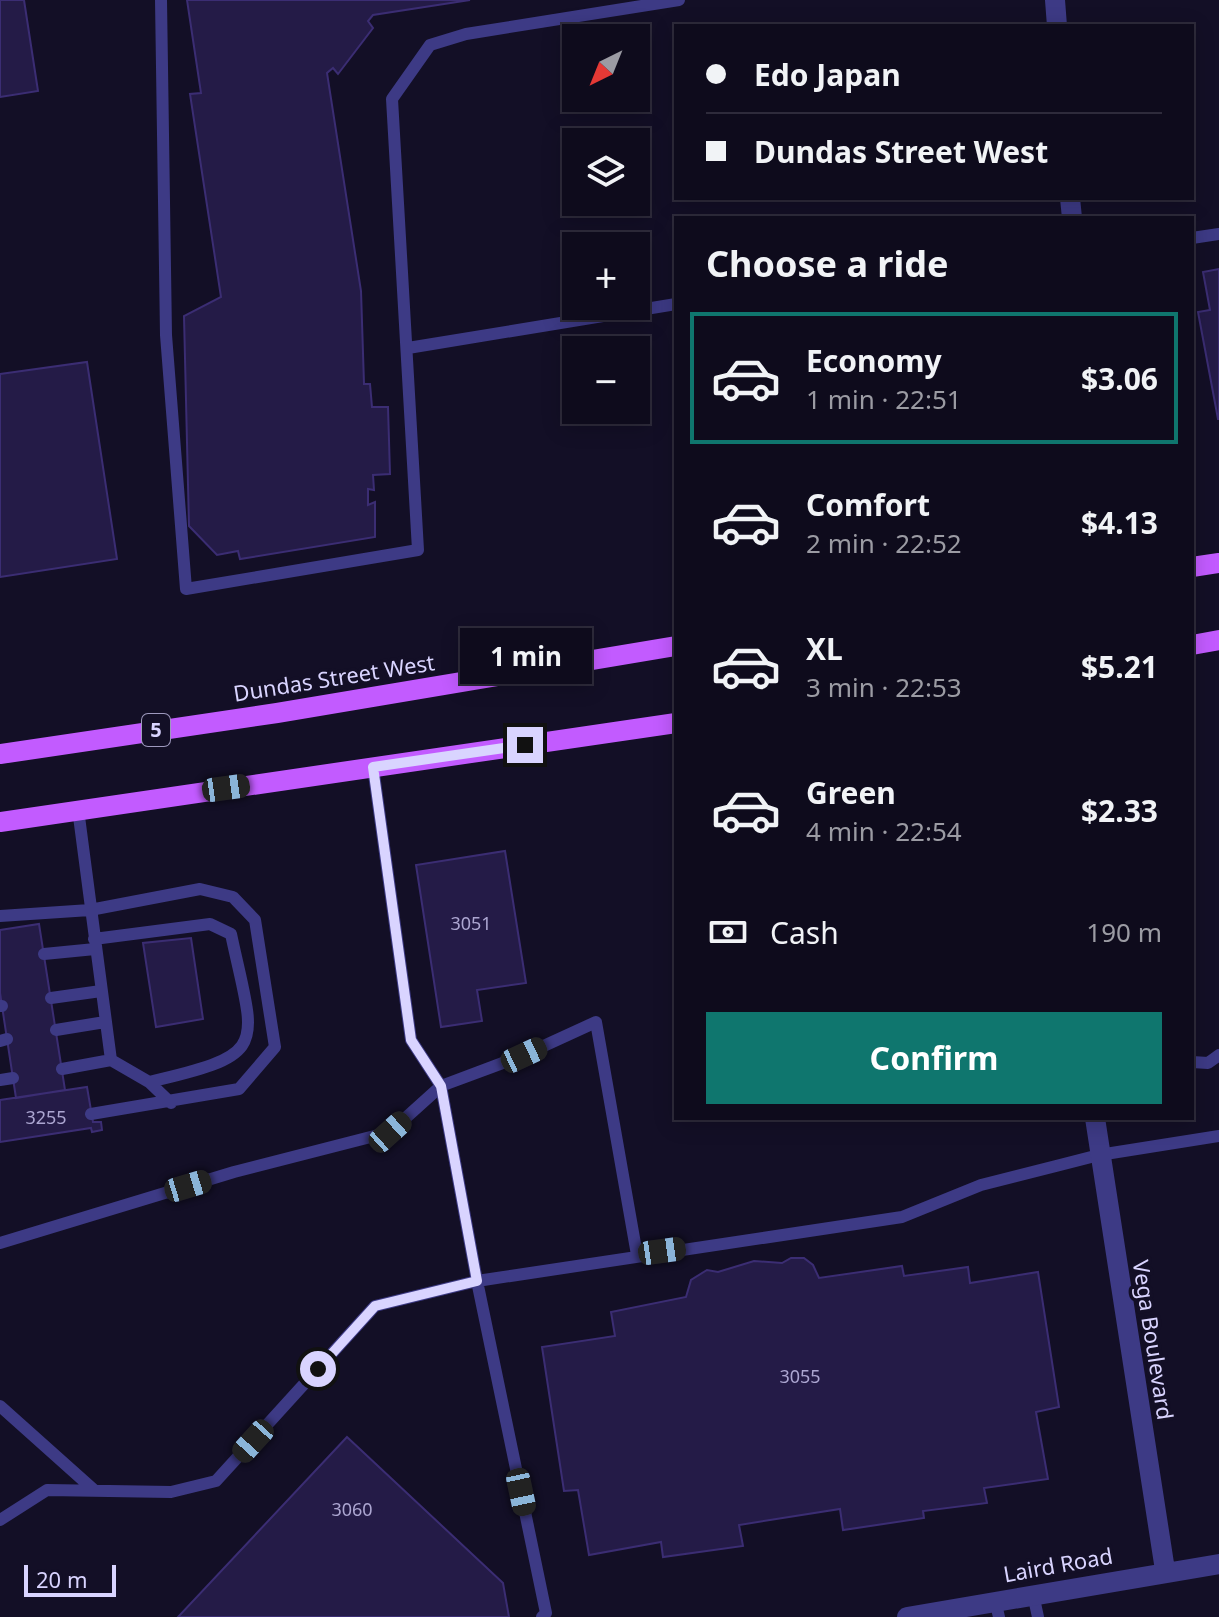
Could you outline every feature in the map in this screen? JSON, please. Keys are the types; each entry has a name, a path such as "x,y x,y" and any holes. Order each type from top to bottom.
{"main road":[{"path":"1194,567 1219,563"},
{"path":"1194,645 1219,640"},
{"name":"Dundas Street West","path":"0,754 277,713 674,646"},
{"path":"0,822 674,723"}],"street":[{"path":"1055,0 1057,24"},
{"name":"Vega Boulevard","path":"1095,1120 1165,1570"},
{"name":"Laird Road","path":"907,1617 997,1609 1033,1594 1165,1570 1219,1564"}],"lane":[{"path":"161,0 166,335 186,589 418,550 392,99 430,45 496,28 679,0"},
{"path":"1194,238 1219,234"},
{"path":"408,348 674,304"},
{"path":"373,767 411,1040 441,1086 477,1281 546,1613 542,1617"},
{"path":"78,809 111,1060"},
{"path":"0,916 90,910 200,889 233,897 255,920 275,1047 239,1089 171,1103 91,1114"},
{"path":"44,954 210,924 231,934 251,1027 243,1049 214,1068 149,1082"},
{"path":"51,998 101,991"},
{"path":"56,1030 105,1022"},
{"path":"0,1243 234,1172 390,1132 441,1086 524,1055 596,1022 637,1255"},
{"path":"1194,1062 1208,1063 1219,1055"},
{"path":"62,1069 111,1060 149,1082 171,1103"},
{"path":"0,1520 47,1490 171,1492 216,1481 375,1306 477,1281 902,1217 981,1185 1099,1155 1219,1136"},
{"path":"0,1406 94,1490"},
{"path":"1033,1594 1038,1617"}],"building":[{"path":"0,0 24,0 38,91 0,97"},
{"path":"187,0 470,0 373,15 368,21 373,28 338,74 333,68 327,73 361,291 364,384 370,384 372,407 388,407 390,474 373,475 374,490 368,489 368,505 375,502 375,537 240,559 238,551 217,555 189,526 184,316 221,297 190,94 201,93"},
{"path":"1219,269 1218,419 1198,312 1210,310 1203,272"},
{"path":"87,362 117,559 0,577 0,374"},
{"path":"505,851 526,983 477,990 482,1021 441,1027 416,865"},
{"path":"39,924 65,1090 16,1098 0,993 0,930"},
{"path":"191,938 203,1019 156,1027 143,943"},
{"path":"87,1087 93,1122 101,1122 102,1130 92,1132 91,1128 0,1142 0,1100"},
{"path":"791,1258 804,1258 813,1265 819,1278 902,1266 904,1276 968,1267 970,1283 1038,1272 1059,1407 1036,1412 1048,1479 984,1488 987,1503 923,1511 924,1518 843,1530 840,1509 739,1525 743,1546 663,1557 661,1542 589,1555 578,1490 564,1491 542,1347 615,1336 611,1312 686,1297 691,1280 707,1270 718,1272 754,1261 782,1263"},
{"path":"347,1437 503,1583 509,1617 178,1617"}],"route":[{"path":"318,1369 375,1306 477,1281 441,1086 411,1040 373,767 525,745"}]}
